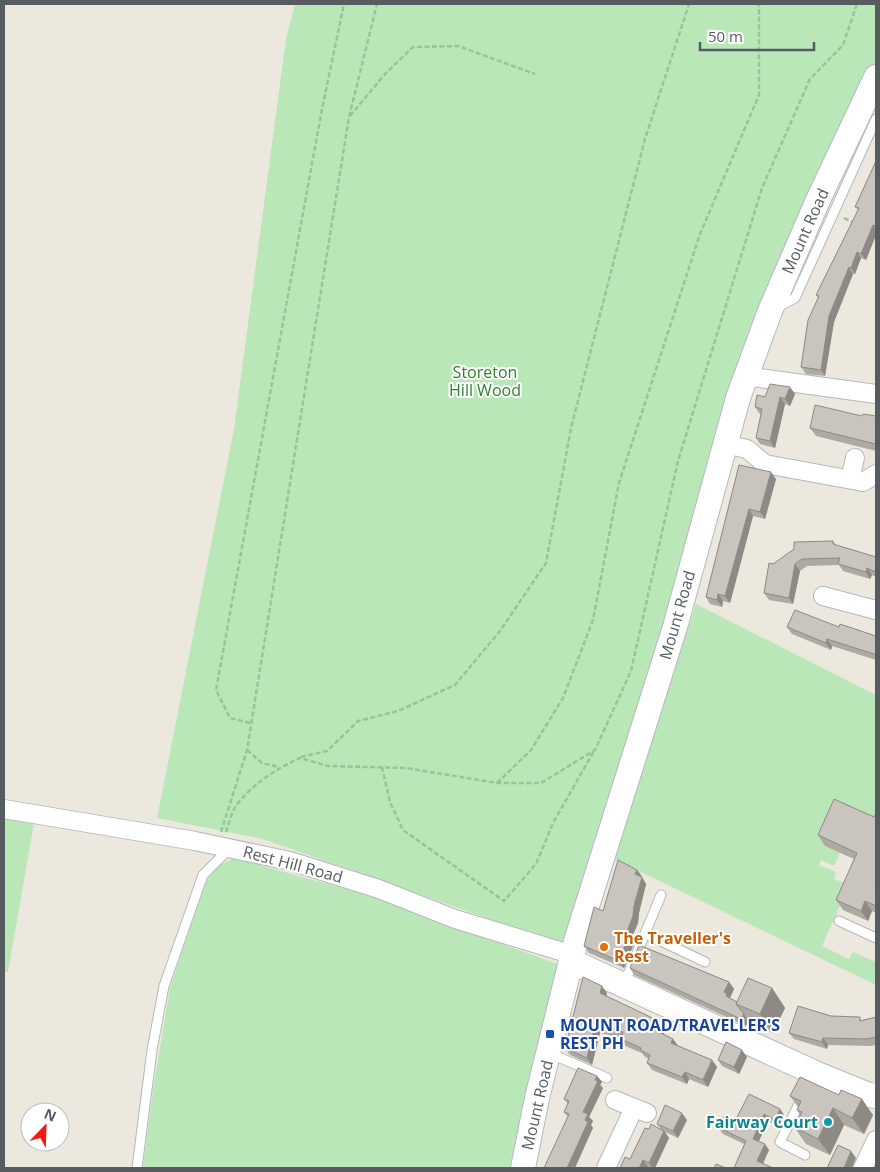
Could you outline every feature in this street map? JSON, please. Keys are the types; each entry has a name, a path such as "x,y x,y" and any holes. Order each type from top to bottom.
{"main road":[{"name":"Mount Road","path":"523,1168 548,1053 577,961 745,376 770,311 818,200 876,77"},
{"path":"577,961 810,1082 876,1096"}],"street":[{"path":"745,376 876,394"},
{"path":"725,444 747,449 765,464 863,482 876,474"},
{"path":"850,479 855,458"},
{"path":"823,596 876,610"},
{"name":"Rest Hill Road","path":"4,809 230,848 290,861 379,889 455,919 577,961"},
{"path":"606,1168 640,1110 615,1100"},
{"path":"863,1168 876,1140"}],"lane":[{"path":"770,311 795,298 876,119"},
{"path":"137,1168 152,1050 164,986 202,874 230,848"},
{"path":"624,984 661,895"},
{"path":"839,921 876,938"},
{"path":"646,934 705,962"},
{"path":"548,1053 607,1078"},
{"path":"805,1155 780,1142 810,1082"}],"path":[{"path":"250,723 230,718 216,690 322,109 344,4"},
{"path":"230,848 221,831 247,750 349,117 377,4"},
{"path":"230,848 226,832 235,807 252,789 280,767 300,758 327,751 358,720 398,711 455,685 500,631 546,563 571,428 645,139 689,4"},
{"path":"497,783 531,750 563,698 593,620 619,483 700,234 759,95 759,4"},
{"path":"382,768 390,802 403,830 504,901 536,864 554,823 595,750 631,671 678,461 762,188 810,79 843,45 857,4"},
{"path":"349,117 385,74 414,48 458,46 535,74"},
{"path":"834,213 859,224"},
{"path":"247,750 262,763 280,767"},
{"path":"300,758 328,766 406,768 497,783 541,783 595,750"}],"green space":[{"name":"Storeton Hill Wood","path":"295,4 876,4 876,60 747,344 706,494 566,946 263,839 157,818 234,429 286,39"},
{"path":"696,604 876,695 876,846 825,845 840,852 834,866 821,860 819,865 836,872 834,879 849,885 822,946 849,959 853,952 876,962 876,985 614,859"},
{"path":"4,817 34,823 8,972 4,972"},
{"path":"234,858 367,895 563,966 513,1168 143,1168 154,1083 170,988 206,881 218,866"}],"building":[{"path":"876,161 876,224 875,226 873,225 861,254 857,252 851,268 849,267 829,316 821,370 801,367 808,320 819,296 816,295 859,208 855,207"},
{"path":"770,384 790,387 785,399 780,397 770,441 756,438 762,409 755,407 757,395 765,397"},
{"path":"815,405 862,416 863,414 876,416 876,444 810,428"},
{"path":"739,465 771,472 760,512 749,509 725,596 718,594 717,600 706,597"},
{"path":"833,541 833,544 876,557 876,572 867,568 866,572 838,564 840,558 802,559 795,564 789,598 764,593 769,563 773,564 794,549 794,542"},
{"path":"795,610 839,627 840,624 876,636 876,656 827,639 826,643 787,627"},
{"path":"834,799 874,817 876,813 876,906 865,901 861,911 836,900 857,853 818,835"},
{"path":"618,860 637,870 635,874 642,877 633,916 627,932 630,934 619,961 584,946 594,907 603,911"},
{"path":"639,945 729,982 724,992 727,994 726,996 737,1002 736,1004 744,1014 741,1019 630,968"},
{"path":"583,977 602,986 600,993 661,1022 657,1031 673,1039 671,1043 712,1060 703,1080 685,1072 682,1077 647,1063 650,1055 640,1050 641,1048 621,1039 623,1032 595,1026 587,1058 565,1048"},
{"path":"748,978 772,988 760,1014 736,1004"},
{"path":"798,1006 831,1016 860,1017 860,1021 876,1017 876,1037 867,1039 823,1038 822,1042 789,1033"},
{"path":"726,1042 742,1050 734,1067 718,1060"},
{"path":"578,1068 597,1076 595,1080 598,1081 583,1112 588,1114 585,1120 588,1122 567,1168 544,1168 569,1114 564,1112 569,1101 564,1099"},
{"path":"800,1077 839,1095 841,1090 862,1099 852,1118 833,1108 818,1139 794,1127 802,1112 797,1110 801,1101 790,1096"},
{"path":"749,1094 780,1109 775,1120 764,1114 753,1139 765,1144 757,1161 773,1168 734,1168 746,1141 718,1127 724,1116 735,1121"},
{"path":"665,1105 682,1113 673,1131 657,1124"},
{"path":"651,1124 664,1131 649,1163 643,1160 639,1168 620,1168 625,1157 630,1159 645,1128 649,1129"},
{"path":"838,1145 851,1151 844,1168 827,1168"},
{"path":"716,1164 726,1168 714,1168"}],"place":[{"name":"The Traveller's Rest","path":"604,947"},
{"name":"MOUNT ROAD/TRAVELLER'S REST PH","path":"550,1034"},
{"name":"Fairway Court","path":"828,1122"}]}
